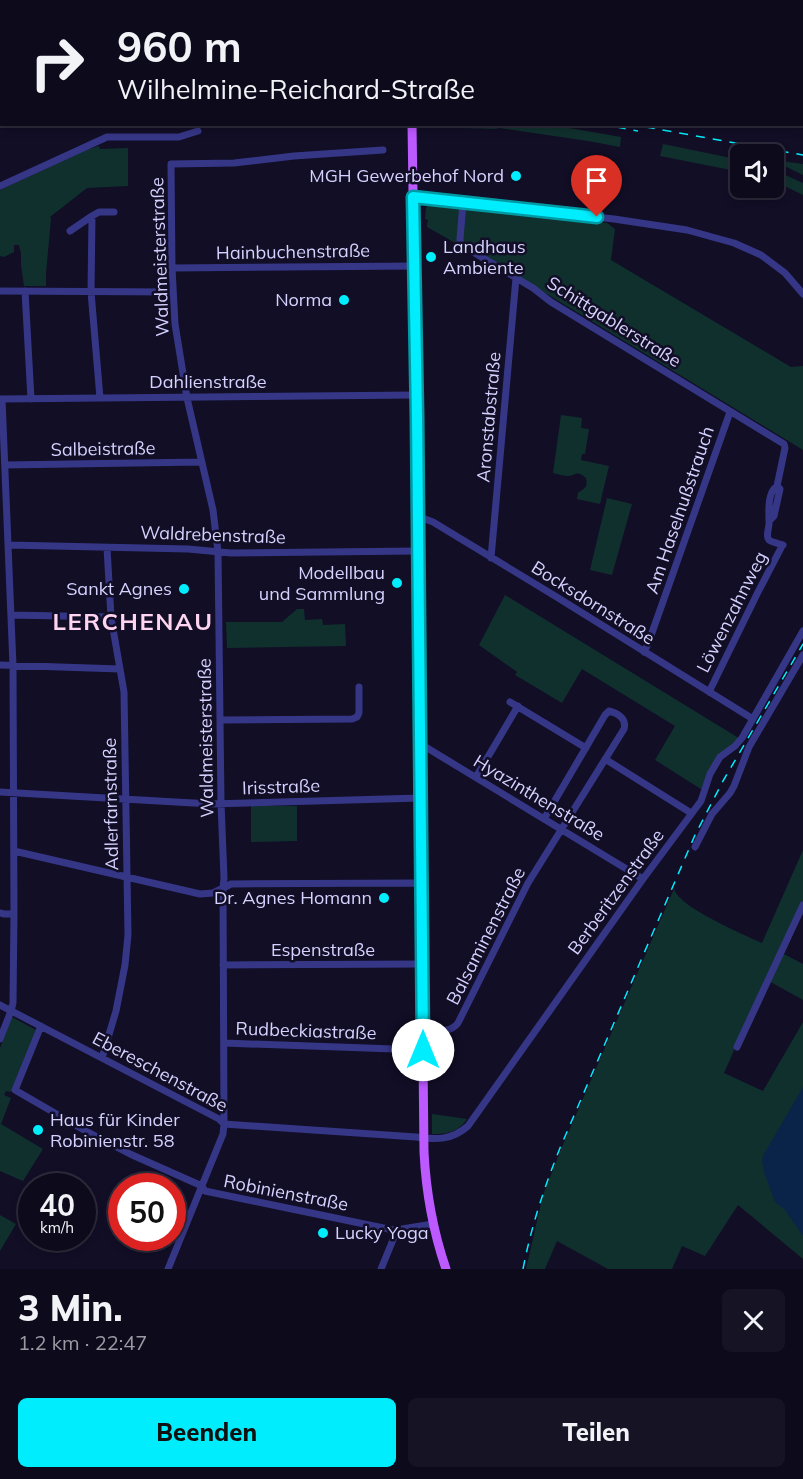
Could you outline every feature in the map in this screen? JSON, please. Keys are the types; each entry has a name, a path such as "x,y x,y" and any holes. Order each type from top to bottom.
{"main road":[{"path":"412,126 423,1138 425,1173 433,1224 446,1269"}],"street":[{"path":"0,186 107,137 179,137 198,131"},
{"name":"Waldmeisterstraße","path":"168,1269 223,1134 224,1124 224,878 218,552 213,510 187,398 175,324 171,164 234,163 383,150"},
{"path":"413,197 627,220 704,234 734,243 761,255 785,273 803,294"},
{"name":"Schittgablerstraße","path":"463,203 460,242 463,246 784,444 785,448"},
{"path":"70,231 99,212 114,212"},
{"path":"92,216 91,292 100,398"},
{"name":"Hainbuchenstraße","path":"172,268 414,266"},
{"name":"Aronstabstraße","path":"491,558 516,278"},
{"path":"0,291 173,292"},
{"path":"25,291 32,399"},
{"name":"Dahlienstraße","path":"1,399 416,395"},
{"path":"0,1039 13,1003 14,914 13,666 1,399"},
{"name":"Am Haselnußstrauch","path":"644,652 730,412"},
{"name":"Löwenzahnweg","path":"709,692 783,545 769,540 768,510 772,490 777,486 785,448"},
{"name":"Salbeistraße","path":"5,465 201,462"},
{"name":"Bocksdornstraße","path":"417,516 433,522 753,719"},
{"name":"Waldrebenstraße","path":"8,544 188,549 238,553 417,551"},
{"name":"Adlerfarnstraße","path":"102,1058 116,1011 128,935 124,692 111,617 107,548"},
{"path":"11,615 111,617"},
{"name":"Berberitzenstraße","path":"423,1138 445,1138 468,1126 701,801 710,774 720,757 742,738 803,631"},
{"path":"695,848 712,814 734,786 748,747 803,655"},
{"path":"0,665 120,669"},
{"path":"221,720 352,719 357,717 359,712 359,687"},
{"path":"510,702 586,748 543,819"},
{"path":"476,777 518,706"},
{"name":"Balsaminenstraße","path":"423,1030 450,1030 458,1023 520,897 624,729 626,724 624,719 609,711 586,748"},
{"name":"Hyazinthenstraße","path":"419,743 643,879"},
{"path":"605,759 691,813"},
{"name":"Irisstraße","path":"0,792 211,804 420,798"},
{"path":"14,851 200,894 213,894 231,884 413,883 421,885"},
{"path":"736,1047 803,905"},
{"path":"0,913 14,914"},
{"name":"Espenstraße","path":"224,965 422,964"},
{"name":"Ebereschenstraße","path":"0,1005 219,1119 224,1124 423,1138"},
{"name":"Robinienstraße","path":"41,1026 15,1090 84,1130 130,1154 202,1186 205,1191 398,1231"},
{"name":"Rudbeckiastraße","path":"224,1043 423,1050"},
{"path":"381,1269 398,1231 433,1224"}],"green space":[{"path":"453,126 558,126 621,137 620,147 499,128"},
{"path":"663,144 730,158 730,170 660,156"},
{"path":"99,146 100,149 128,148 128,186 87,188 50,217 46,286 24,286 19,245 14,245 14,252 4,257 0,256 0,190"},
{"path":"784,161 803,164 803,175 784,166"},
{"path":"784,174 803,183 803,195 784,186"},
{"path":"428,205 607,223 615,229 611,260 791,367 803,366 803,450 488,258 427,227 428,220 425,219"},
{"path":"561,415 582,418 581,428 589,429 585,454 582,454 581,460 609,466 600,504 577,499 578,493 586,485 586,478 583,476 553,473"},
{"path":"607,498 632,504 612,575 590,570"},
{"path":"505,595 742,740 721,757 704,791 655,760 675,726 582,669 562,703 515,675 517,672 479,645"},
{"path":"297,609 304,609 305,620 322,619 323,625 345,624 346,646 227,648 226,622 282,622"},
{"path":"251,806 297,806 297,841 251,842"},
{"path":"803,850 803,901 780,952 803,964 803,1000 767,980 724,1073 763,1091 803,1022 803,1259 738,1205 705,1256 682,1246 672,1269 608,1269 557,1241 545,1269 526,1269 543,1195 674,889 699,912 762,943"},
{"path":"12,1017 36,1030 11,1092 6,1091 4,1095 11,1098 1,1124 43,1149 28,1173 18,1173 18,1179 0,1171 0,1048"},
{"path":"432,1114 467,1119 460,1127 452,1131 432,1134"},
{"path":"0,1215 16,1224 0,1251"}],"water":[{"path":"803,1087 803,1236 785,1210 775,1202 762,1160"}],"railway":[{"path":"611,126 638,131"},
{"path":"640,126 803,155"},
{"path":"523,1269 539,1208 560,1148 695,835 723,781 803,644"}],"place":[{"name":"MGH Gewerbehof Nord","path":"516,176"},
{"name":"Landhaus Ambiente","path":"431,257"},
{"name":"Norma","path":"344,300"},
{"name":"Modellbau und Sammlung","path":"397,583"},
{"name":"Sankt Agnes","path":"184,589"},
{"name":"Dr. Agnes Homann","path":"384,898"},
{"name":"Haus für Kinder Robinienstr. 58","path":"38,1130"},
{"name":"Lucky Yoga","path":"323,1233"}],"district":[{"name":"LERCHENAU","path":"133,622"}],"route":[{"path":"423,1050 413,197 597,217"}]}
